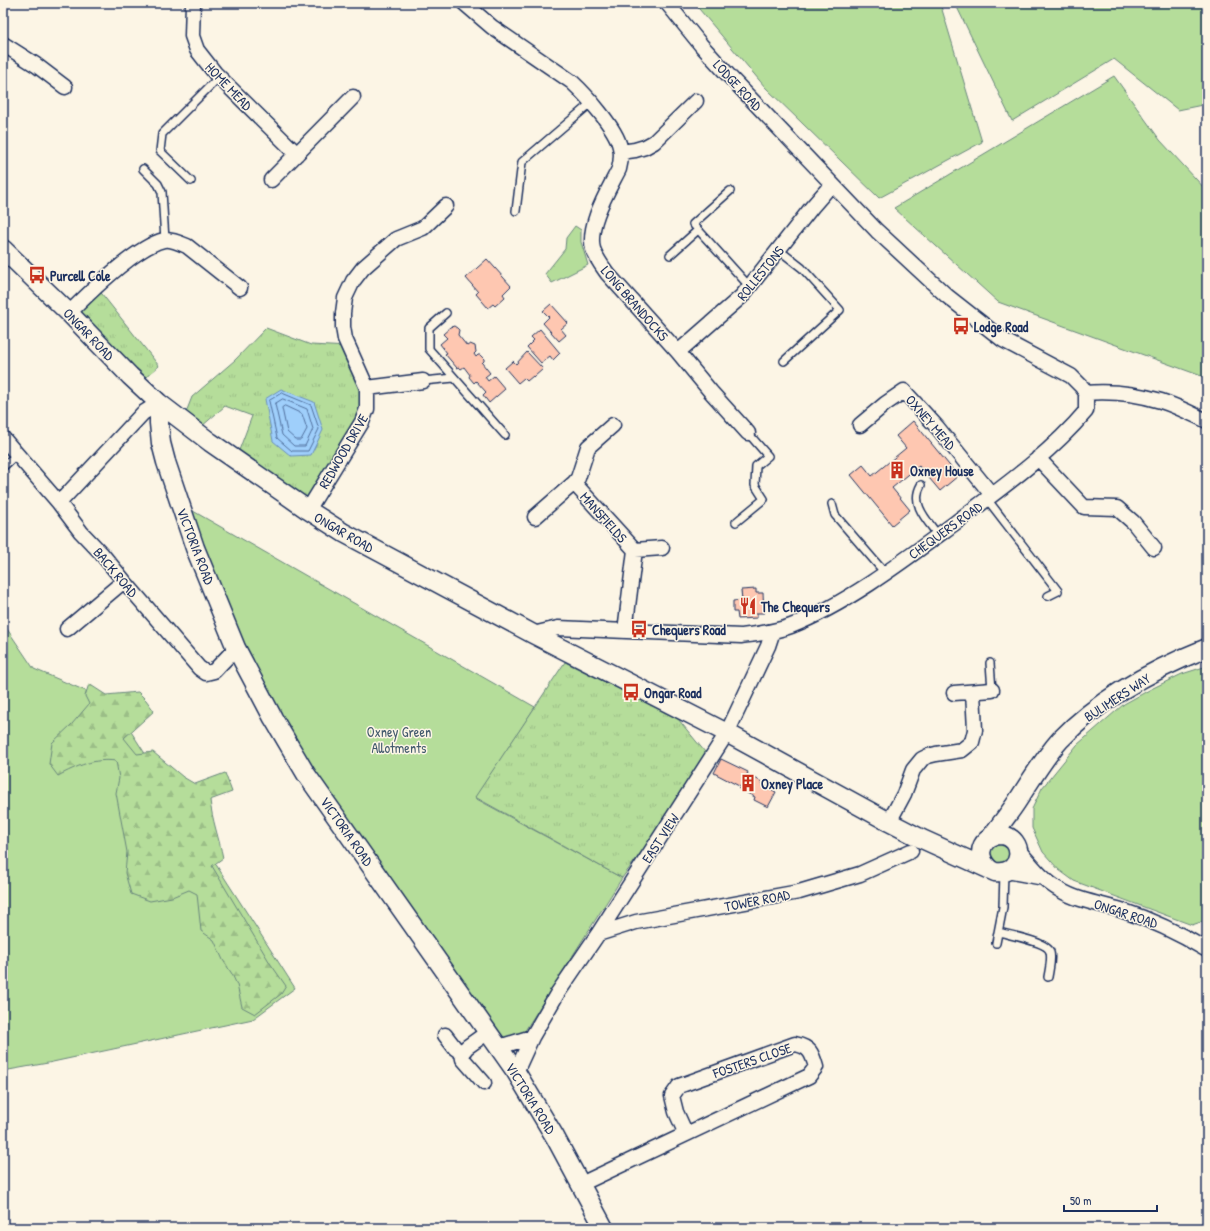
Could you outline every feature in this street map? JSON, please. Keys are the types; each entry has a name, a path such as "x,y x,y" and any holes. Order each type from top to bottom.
{"street":[{"name":"HOME MEAD","path":"194,3 192,36 197,50 206,63 219,77 297,154"},
{"path":"464,3 492,27 572,82 592,103 616,138 621,152 645,147 654,142 696,101"},
{"name":"LODGE ROAD","path":"667,3 701,45 730,77 877,231 947,296 971,316 1002,340 1070,376 1086,393"},
{"path":"3,44 36,65 65,87"},
{"path":"271,180 353,97"},
{"name":"LONG BRANDOCKS","path":"621,152 619,169 595,220 591,237 593,250 607,273 748,432"},
{"name":"ROLLESTONS","path":"678,352 734,304 750,288 812,207 832,184"},
{"name":"REDWOOD DRIVE","path":"308,510 362,422 367,409 367,388 345,339 342,313 345,298 353,281 363,268 396,239 423,228 446,206"},
{"path":"69,312 127,261 145,248 165,240 177,242 187,246 240,288"},
{"name":"ONGAR ROAD","path":"3,249 69,312 130,376 159,403 210,442 344,533 532,634 727,733 922,839 1001,871 1044,878"},
{"path":"367,388 423,381"},
{"name":"OXNEY MEAD","path":"860,425 885,404 904,391 937,427 990,497"},
{"path":"1086,393 1104,392 1160,401 1207,421"},
{"name":"CHEQUERS ROAD","path":"532,634 558,628 741,636 773,631 790,626 830,607 938,535 990,497 1038,458 1086,411 1086,393"},
{"path":"59,503 143,414 159,403"},
{"name":"VICTORIA ROAD","path":"159,403 161,443 195,548 236,648 273,718 306,774 516,1072 581,1184 604,1228"},
{"name":"MANSFIELDS","path":"535,517 574,483 578,478 588,447 613,425"},
{"name":"BACK ROAD","path":"3,438 59,503 81,532 101,553 198,668 206,673 214,671 236,648"},
{"path":"1038,458 1084,507 1117,508 1133,522 1154,548"},
{"name":"MANSFIELDS","path":"574,483 635,550 625,631"},
{"name":"MANSFIELDS","path":"635,550 662,548"},
{"path":"67,629 124,581"},
{"name":"EAST VIEW","path":"516,1072 532,1037 557,994 598,934 727,733 768,646 773,631"},
{"name":"BULIMERS WAY","path":"988,839 1060,741 1083,718 1113,696 1148,676 1207,648"},
{"path":"954,693 992,690"},
{"path":"889,822 904,794 913,770 922,759 936,754 962,750 972,742 975,730 973,692"},
{"path":"988,839 982,847 981,856 983,863 1001,871 1012,868 1018,857 1015,804"},
{"name":"ONGAR ROAD","path":"950,851 997,835 1005,835 1011,838 1044,878 1059,890 1079,899 1116,908 1164,926 1207,950"},
{"name":"TOWER ROAD","path":"598,934 636,922 799,892 860,874 911,851"},
{"path":"462,1053 467,1047 488,1032"},
{"path":"445,1035 455,1048 462,1053 463,1058 484,1083"},
{"path":"499,1047 532,1037"},
{"name":"FOSTERS CLOSE","path":"581,1184 809,1076 816,1067 812,1054 804,1046 795,1044 679,1086 672,1096 676,1112 686,1134"}],"lane":[{"path":"191,181 160,151 162,134 219,77"},
{"path":"516,211 522,162 592,103"},
{"path":"143,170 158,184 162,192 165,240"},
{"path":"730,192 693,224 750,288"},
{"path":"670,256 698,230"},
{"path":"779,250 802,268 840,310 784,361"},
{"path":"446,313 429,328 429,349 505,435"},
{"path":"423,381 454,378"},
{"path":"736,522 764,499 755,485 756,466 768,456 748,432"},
{"path":"3,467 17,454"},
{"path":"921,484 917,491 916,499 918,506 938,535"},
{"path":"990,497 1058,591 1048,596"},
{"path":"832,504 835,515 884,572"},
{"path":"990,663 992,690"},
{"path":"996,943 1003,907 1001,871"},
{"path":"999,932 1047,947 1050,951 1048,978"}],"green space":[{"path":"694,3 940,3 982,142 879,198 765,87"},
{"path":"955,3 1207,3 1207,104 1178,110 1114,59 1012,121"},
{"path":"1114,76 1160,140 1207,191 1207,378 998,302 894,208"},
{"path":"575,226 581,230 581,242 588,265 552,283 545,274 565,249 566,238"},
{"path":"98,289 159,366 138,384 69,313"},
{"path":"266,328 311,345 349,347 364,400 355,422 307,506 238,453 252,416 225,406 201,427 185,415 192,397 235,360"},
{"name":"Oxney Green Allotments","path":"179,503 535,707 475,798 622,878 514,1048 516,1072 273,718"},
{"path":"3,623 34,669 112,702 295,988 253,1019 48,1063 3,1071"},
{"path":"565,662 678,719 710,760 622,878 475,797"},
{"path":"1207,666 1207,920 1192,925 1074,881 1059,870 1043,852 1032,828 1032,809 1042,788 1077,745 1124,704 1182,674"},
{"path":"89,684 106,695 138,692 154,711 124,738 137,754 153,752 183,777 195,784 225,773 232,792 210,800 212,815 223,858 212,866 270,963 286,986 281,994 255,1014 242,1007 237,985 214,940 201,931 197,894 189,890 172,897 150,901 131,894 125,873 127,852 116,793 119,778 116,761 108,760 93,762 72,769 58,776 49,764 52,743 72,724 89,704 85,696"},
{"path":"1000,843 1007,846 1010,853 1007,860 1000,863 993,860 990,853 993,846"}],"water":[{"path":"281,389 314,402 323,430 311,455 291,456 273,441 265,399"}],"building":[{"path":"487,259 511,286 503,294 505,297 495,306 493,304 488,308 476,294 478,292 466,278"},
{"path":"551,304 568,323 561,329 566,335 559,341 543,323 549,317 543,311"},
{"path":"454,326 459,330 458,335 467,346 470,344 475,346 476,352 474,354 476,357 480,355 484,359 482,363 490,373 485,377 488,381 494,376 505,389 489,403 483,395 486,392 476,381 474,383 464,367 461,369 459,367 457,368 445,354 447,353 440,344 447,338 443,334"},
{"path":"540,329 560,353 553,360 550,356 541,363 527,347 534,340 531,337"},
{"path":"527,352 543,369 527,381 524,378 518,383 505,368 513,361 516,364"},
{"name":"Oxney House","path":"913,421 958,476 940,491 919,466 892,488 910,510 892,525 851,475 863,465 872,476 906,448 896,436"},
{"name":"The Chequers","path":"756,589 756,593 763,593 764,613 757,613 757,618 738,619 737,612 733,612 733,601 742,600 741,590"},
{"name":"Oxney Place","path":"721,759 748,772 747,774 762,782 761,784 776,792 768,807 754,800 755,797 739,789 741,787 714,773"}],"place":[{"name":"Purcell Cole","path":"37,275"},
{"name":"Lodge Road","path":"961,326"},
{"name":"Oxney House","path":"897,470"},
{"name":"The Chequers","path":"748,606"},
{"name":"Chequers Road","path":"639,629"},
{"name":"Ongar Road","path":"631,692"},
{"name":"Oxney Place","path":"748,783"}]}
